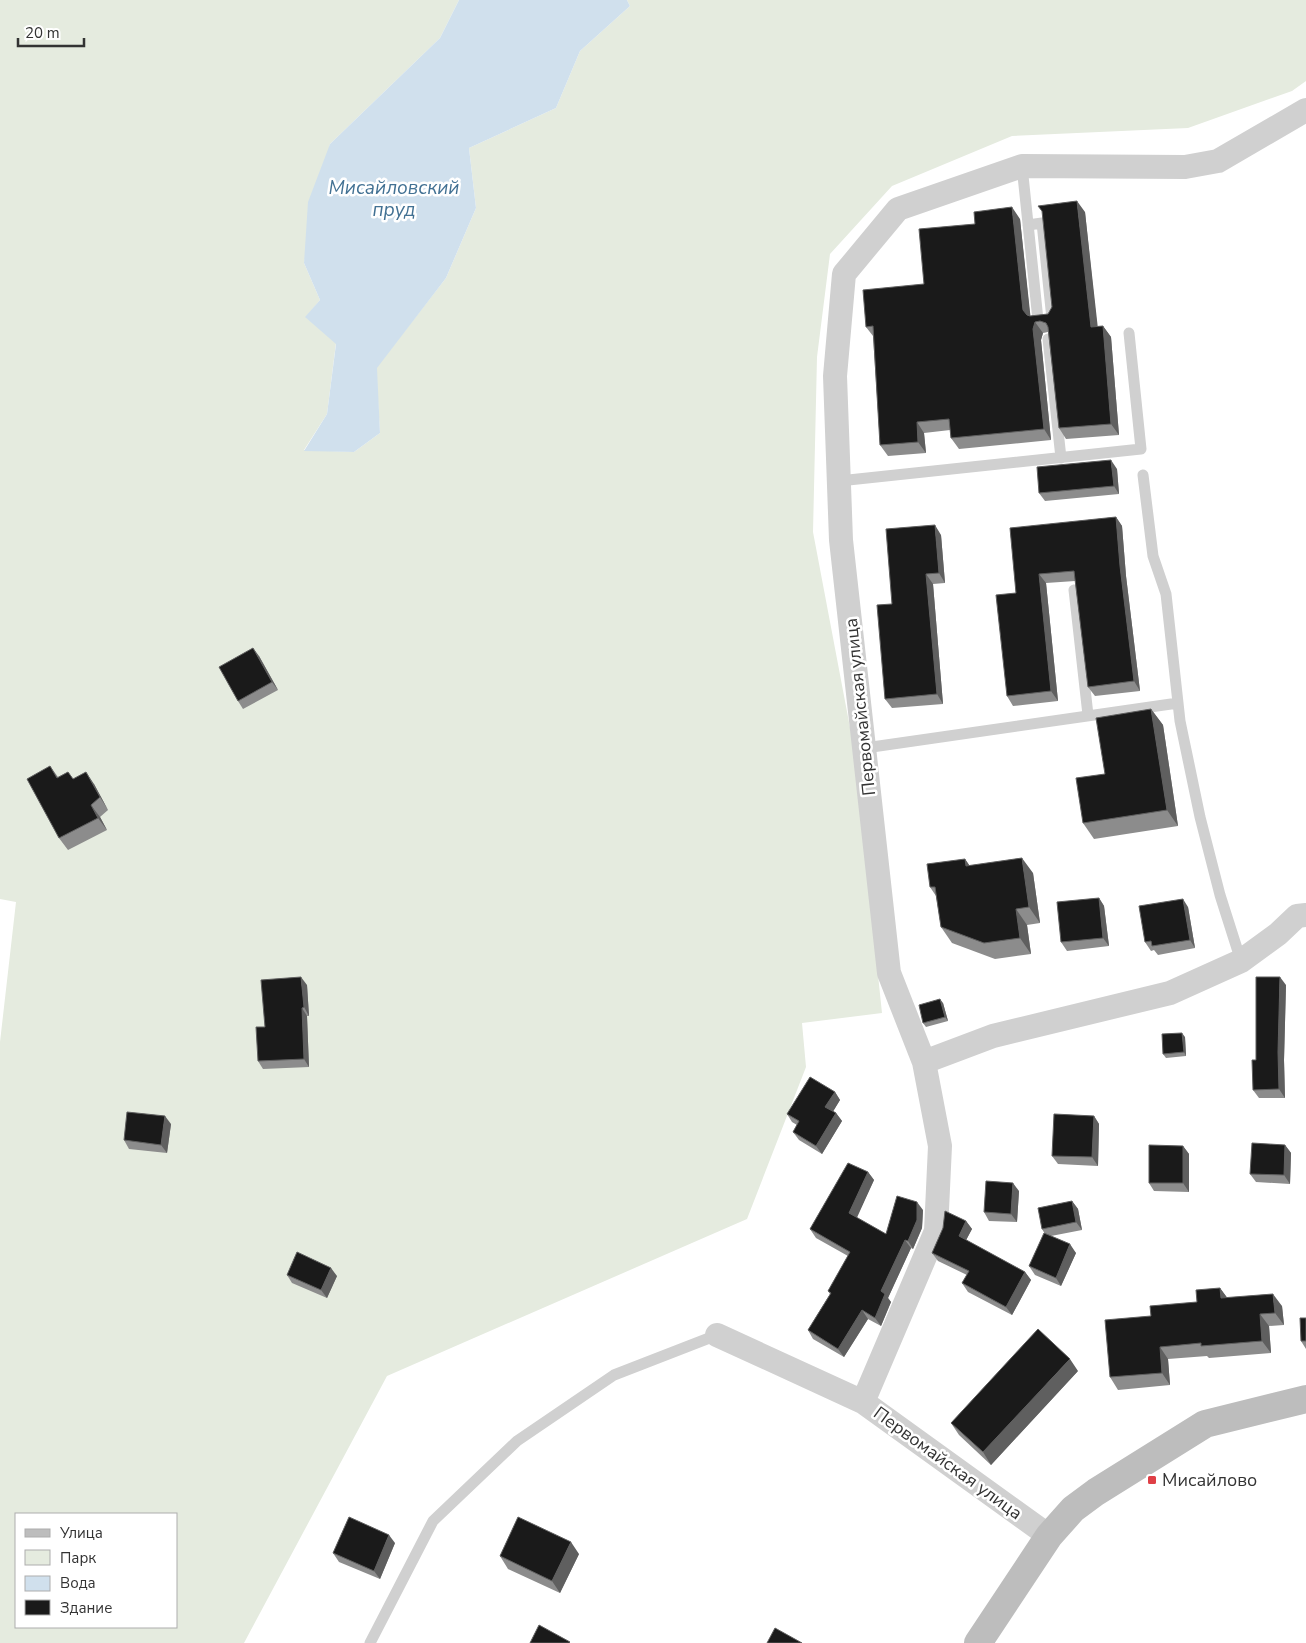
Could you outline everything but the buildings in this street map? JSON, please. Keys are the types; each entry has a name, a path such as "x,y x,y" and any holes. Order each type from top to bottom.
{"main road":[{"path":"978,1643 1049,1536 1073,1509 1096,1492 1206,1424 1306,1399"}],"street":[{"name":"Первомайская улица","path":"1049,1536 863,1402 936,1231 940,1146 924,1062 889,973 841,540 835,376 844,274 898,209 1022,166 1185,167 1218,161 1306,110"},
{"path":"924,1062 993,1036 1170,993 1242,961 1278,934 1297,916 1306,915"},
{"path":"717,1335 863,1402"}],"lane":[{"path":"1022,166 1028,225 1038,320 1052,319 1042,223 1028,225"},
{"path":"839,481 1141,449 1130,333"},
{"path":"1048,339 1061,458"},
{"path":"1143,475 1153,556 1166,594 1180,721 1220,895 1242,961"},
{"path":"1074,590 1088,716"},
{"path":"865,748 1178,703"},
{"path":"370,1643 433,1521 517,1441 614,1374 717,1335"}],"green space":[{"path":"0,0 459,0 440,38 330,144 304,263 320,300 306,317 336,343 327,414 304,450 354,452 380,433 376,368 446,278 476,208 469,148 556,108 580,51 630,6 627,0 1306,0 1306,81 1292,91 1188,128 1012,136 892,186 830,254 817,357 813,532 855,754 882,1013 802,1023 806,1067 747,1219 387,1376 244,1643 0,1643 0,1042 16,902 0,899"}],"water":[{"name":"Мисайловский пруд","path":"459,0 627,0 630,6 580,51 556,108 469,148 476,208 446,278 377,368 380,433 354,452 304,451 327,414 336,344 305,317 320,300 304,263 308,202 330,144 440,38"}],"place":[{"name":"Мисайлово","path":"1152,1480"}]}
